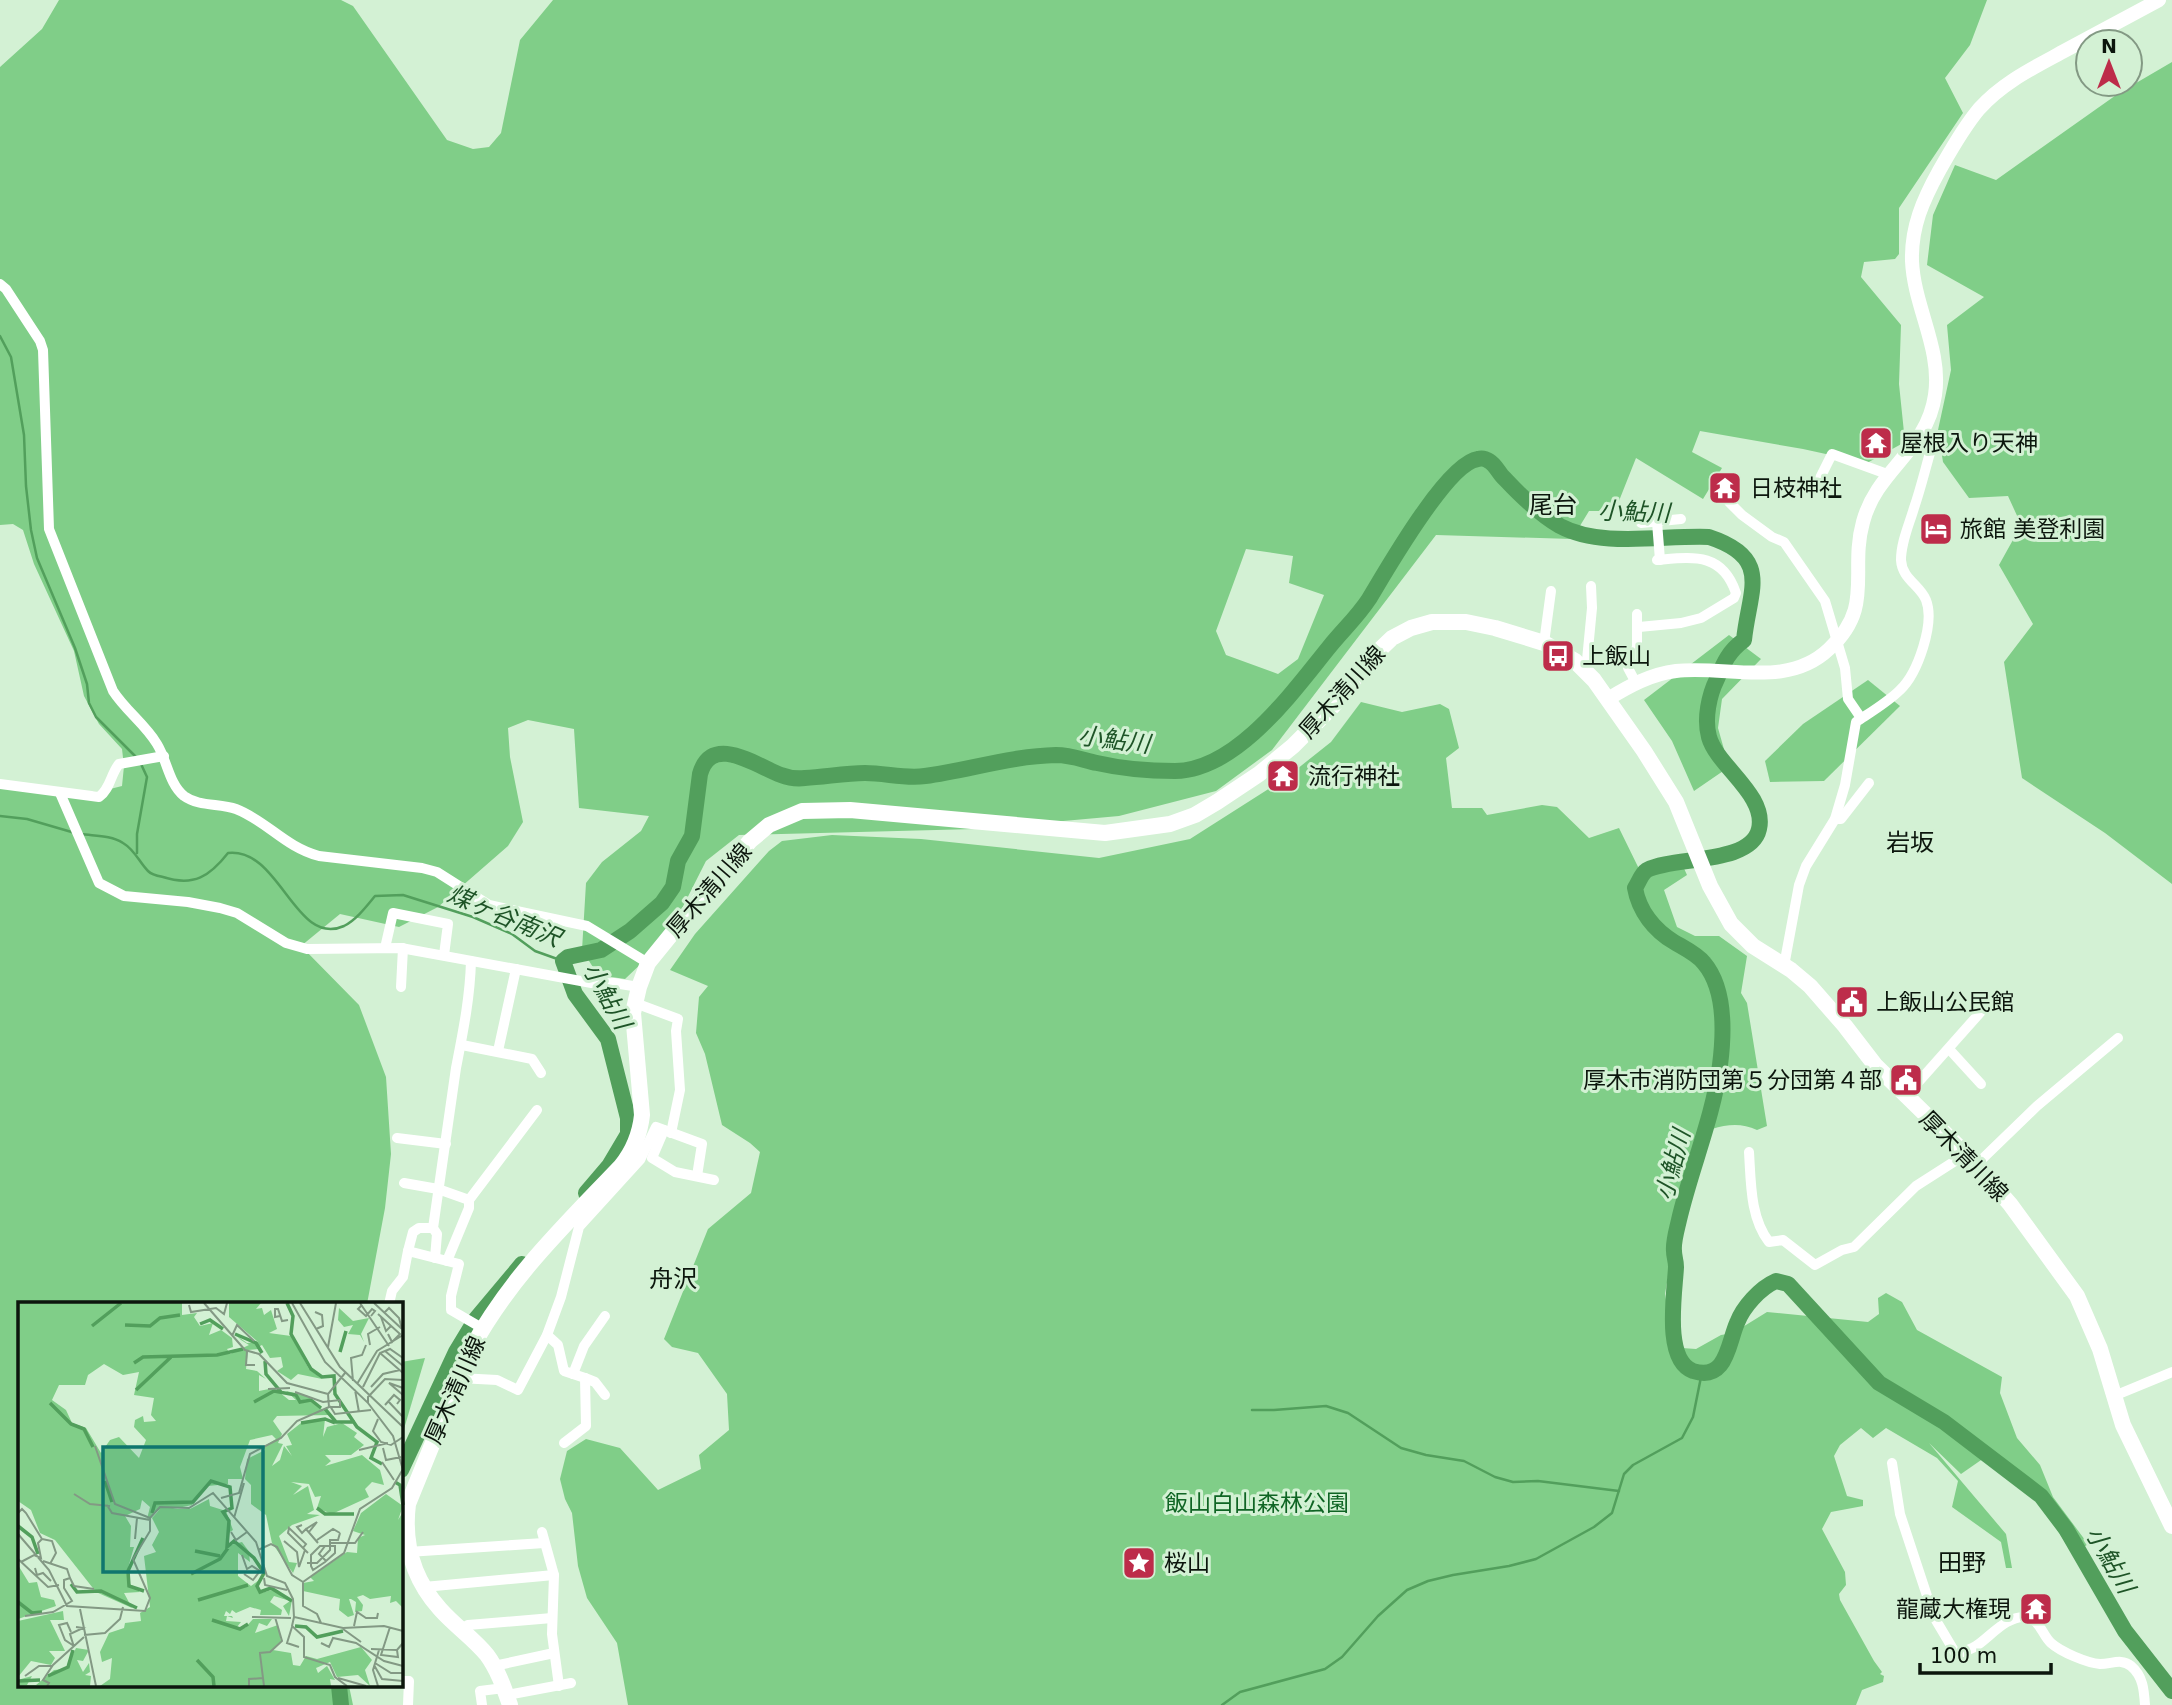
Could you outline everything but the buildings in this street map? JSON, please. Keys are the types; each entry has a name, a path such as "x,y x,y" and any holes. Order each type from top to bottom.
{"main road":[{"name":"厚木清川線","path":"507,1696 488,1657 440,1609 424,1587 408,1552 405,1524 408,1504 479,1326 524,1269 624,1170 642,1121 634,1023 637,995 648,963 704,894 750,841 769,825 793,814 812,810 850,810 1105,833 1161,826 1184,819 1205,809 1272,763 1303,737 1383,645 1410,628 1432,622 1466,622 1544,643 1578,664 1608,699 1676,802 1706,877 1731,924 1753,946 1810,986 1875,1065 1971,1160 2010,1204 2077,1296 2100,1349 2123,1425 2172,1525"}],"street":[{"path":"1608,699 1636,683 1669,672 1786,671 1804,666 1827,652 1837,641 1848,626 1857,606 1860,584 1859,547 1863,520 1873,496 1887,474 1920,438 1934,405 1936,366 1914,278 1912,251 1918,213 1929,189 1971,120 2000,89 2022,73 2159,0"},
{"path":"0,284 40,341 43,350 49,529 113,691 123,707 153,737 164,755 173,782 183,795 194,801 233,808 257,819 288,844 303,852 422,867 437,872 489,905 593,929 648,963"},
{"path":"1784,966 1794,904 1803,873 1835,819 1845,785 1856,722 1903,687 1923,648 1929,624 1929,608 1924,596 1908,578 1901,564 1901,552 1908,525 1932,446 1920,438"},
{"path":"1817,484 1832,454 1887,474"},
{"path":"1728,502 1772,537 1784,542 1825,601 1845,668 1848,699 1861,718"},
{"path":"1641,523 1681,519"},
{"path":"1639,628 1701,618 1734,598 1736,593 1721,567 1710,561 1696,558 1659,559 1657,523"},
{"path":"1578,664 1587,660 1592,608 1591,586"},
{"path":"1544,643 1551,591"},
{"path":"1636,683 1625,673 1637,646 1637,614"},
{"path":"0,784 99,796 111,783 112,772 119,764 164,755"},
{"path":"1835,819 1841,819 1869,783"},
{"path":"60,793 99,883 124,896 220,908 237,913 286,943 307,949 403,948 597,984 614,983 678,1019 676,1031 680,1090 667,1131 652,1158 675,1172 714,1180"},
{"path":"385,948 393,912 448,924 444,955"},
{"path":"401,988 403,948"},
{"path":"435,1258 437,1234 432,1228 471,990 471,961"},
{"path":"498,1051 521,970"},
{"path":"1906,1097 1986,1006"},
{"path":"1749,1152 1755,1217 1762,1233 1769,1242 1783,1240 1815,1265 1842,1250 1854,1247 1916,1186 1971,1160 2118,1038"},
{"path":"462,1045 532,1059 541,1073"},
{"path":"1949,1049 1982,1084"},
{"path":"447,1261 469,1208 469,1200 537,1110"},
{"path":"458,1378 497,1380 518,1390 547,1335 561,1297 579,1227 624,1170 640,1160 656,1127 702,1144 698,1176"},
{"path":"397,1138 446,1144"},
{"path":"404,1183 438,1189 469,1200"},
{"path":"389,1302 392,1291 403,1277 413,1232 419,1228 432,1228"},
{"path":"408,1251 459,1264 451,1296 451,1310 479,1326"},
{"path":"573,1374 584,1346 606,1316"},
{"path":"547,1335 558,1345 564,1371 595,1382 605,1395"},
{"path":"2114,1396 2172,1372"},
{"path":"564,1443 586,1426 585,1378"},
{"path":"1892,1463 1900,1514 1934,1617 1956,1654 1972,1649 2017,1618 2028,1617 2036,1622 2051,1643 2067,1652 2094,1663 2120,1661 2128,1664 2141,1679 2145,1705"},
{"path":"408,1552 543,1537 554,1575 552,1618 559,1686"},
{"path":"424,1587 554,1575"},
{"path":"462,1629 468,1625 552,1618"},
{"path":"494,1666 554,1653"},
{"path":"402,1681 408,1681 408,1705"},
{"path":"482,1705 480,1691 507,1696 570,1684"}],"green space":[{"path":"59,0 341,0 353,6 447,140 473,149 489,147 501,133 520,40 553,0 1987,0 1970,45 1945,78 1963,113 1899,208 1899,254 1895,259 1864,262 1861,277 1901,325 1899,384 1905,442 1867,463 1700,431 1692,452 1722,468 1703,499 1636,458 1615,511 1589,511 1572,539 1436,535 1272,750 1216,791 1119,816 975,829 739,835 706,861 666,940 625,979 598,975 582,950 586,883 602,862 641,831 649,816 579,808 574,729 528,720 508,728 510,757 523,822 508,846 438,907 399,927 340,914 301,946 359,1005 386,1077 391,1154 385,1208 367,1302 18,1302 18,1688 349,1688 353,1705 0,1705 0,784 98,792 122,786 124,766 122,749 99,724 84,696 74,651 34,564 23,530 13,524 0,525 0,67 42,29","holes":["1246,549 1293,556 1289,583 1324,595 1298,659 1278,674 1226,655 1216,631"]},
{"path":"2172,62 2172,884 2105,833 2022,778 2004,662 2033,624 1999,565 2014,538 2019,520 2008,496 1969,498 1943,462 1938,430 1951,370 1947,325 1984,297 1927,265 1933,215 1955,165 1996,180 2112,98 2144,98 2144,78"},
{"path":"1729,635 1761,659 1722,699 1718,728 1729,767 1694,791 1672,741 1644,700"},
{"path":"1868,680 1900,706 1824,781 1770,782 1765,761 1803,724"},
{"name":"飯山白山森林公園","path":"1361,702 1402,712 1440,704 1449,709 1459,748 1446,758 1452,808 1482,808 1487,815 1542,805 1557,807 1589,838 1619,828 1642,875 1682,864 1687,875 1664,890 1677,927 1695,936 1719,936 1747,956 1741,993 1747,1003 1767,1126 1757,1130 1735,1125 1712,1129 1701,1167 1687,1182 1665,1294 1670,1323 1682,1348 1696,1349 1721,1335 1733,1333 1767,1312 1868,1322 1879,1314 1878,1298 1886,1293 1902,1302 1917,1330 2002,1377 2000,1393 2017,1438 2040,1465 2053,1497 2088,1544 2074,1555 2057,1530 2057,1517 1986,1448 1984,1458 1961,1474 1929,1443 2006,1534 2012,1568 2006,1568 2001,1542 1952,1507 1958,1481 1937,1458 1886,1428 1873,1438 1861,1428 1840,1445 1834,1456 1847,1496 1863,1500 1863,1506 1831,1512 1822,1529 1845,1572 1846,1585 1839,1594 1840,1600 1882,1672 1880,1674 1884,1676 1883,1682 1862,1690 1856,1705 628,1705 617,1643 587,1598 578,1566 572,1513 560,1479 567,1451 586,1439 620,1448 658,1490 701,1469 699,1455 729,1430 727,1394 698,1353 672,1347 664,1339 708,1229 751,1193 760,1152 722,1125 705,1054 696,1033 699,997 708,986 670,970 695,934 769,851 782,841 832,835 921,839 1099,858 1190,839 1278,783 1284,788 1294,780 1292,773 1331,742"},
{"path":"425,1358 402,1436 402,1362"}],"waterway":[{"path":"0,336 11,357 24,435 26,486 37,558 75,648 87,684 89,703 96,717 137,758"},
{"name":"小鮎川","path":"586,1193 609,1166 628,1134 628,1118 608,1039 575,994 563,961 568,957 601,950 630,931 662,903 673,887 678,861 692,836 700,774 706,762 714,755 736,756 790,778 865,773 918,777 1023,758 1056,755 1136,769 1175,771 1198,767 1221,757 1242,743 1282,705 1365,605 1434,498 1465,465 1485,459 1545,516 1576,533 1613,539 1709,537 1729,545 1742,555 1750,566 1752,591 1744,640 1722,667 1714,685 1707,723 1714,748 1756,804 1759,829 1753,841 1742,849 1647,870 1635,888 1640,904 1654,926 1704,963 1716,986 1722,1012 1717,1085 1674,1244 1674,1340 1684,1364 1693,1371 1713,1371 1724,1359 1740,1317 1753,1299 1776,1281 1788,1284 1879,1383 1944,1422 2041,1496 2066,1529 2125,1631 2172,1691"},
{"path":"137,853 137,834 147,777 141,764"},
{"name":"煤ヶ谷南沢","path":"0,816 27,819 75,833"},
{"name":"煤ヶ谷南沢","path":"81,834 118,840 131,849 150,872 174,880 184,881 200,877 215,868 228,853 246,855 275,879 299,911 313,923 327,929 344,926 361,913 375,896 403,895 473,917 512,934 535,951 563,961"},
{"name":"小鮎川","path":"402,1468 456,1352 476,1319 522,1264"},
{"path":"1222,1705 1240,1692 1325,1669 1342,1657 1378,1616 1407,1590 1428,1581 1536,1559 1594,1527 1612,1513 1624,1474 1633,1465 1682,1438 1693,1417 1702,1372"},
{"path":"1252,1410 1326,1406 1348,1413 1401,1448 1464,1461 1495,1477 1513,1482 1538,1481 1619,1491"},
{"name":"小鮎川","path":"339,1688 341,1705"}],"place":[{"name":"屋根入り天神","path":"1876,443"},
{"name":"日枝神社","path":"1725,488"},
{"name":"旅館 美登利園","path":"1936,529"},
{"name":"上飯山","path":"1558,656"},
{"name":"流行神社","path":"1283,776"},
{"name":"上飯山公民館","path":"1852,1002"},
{"name":"厚木市消防団第５分団第４部","path":"1906,1080"},
{"name":"桜山","path":"1139,1563"},
{"name":"龍蔵大権現","path":"2036,1609"}],"district":[{"name":"尾台","path":"1553,505"},
{"name":"岩坂","path":"1910,843"},
{"name":"舟沢","path":"673,1279"},
{"name":"田野","path":"1962,1563"}]}
